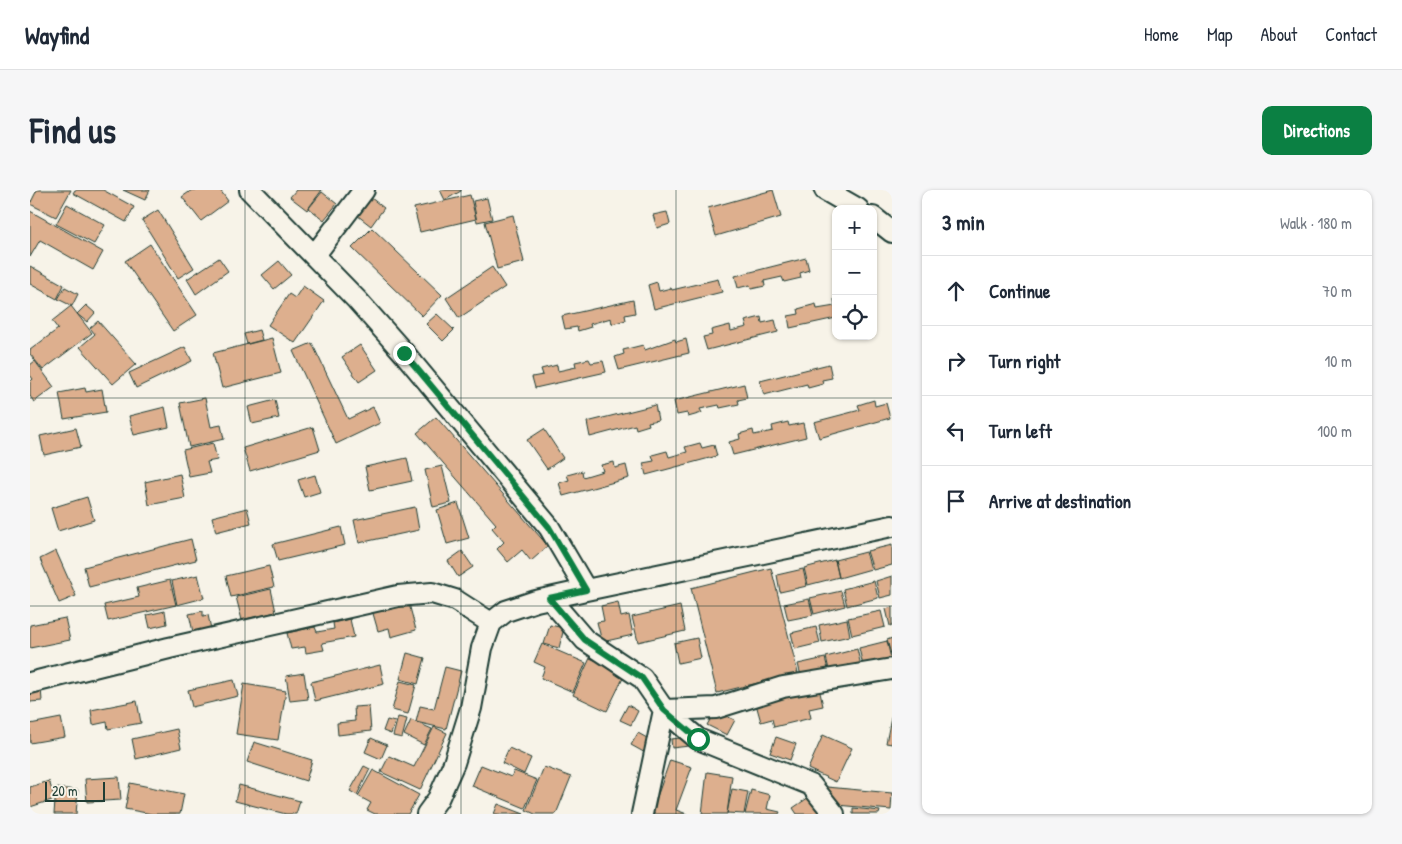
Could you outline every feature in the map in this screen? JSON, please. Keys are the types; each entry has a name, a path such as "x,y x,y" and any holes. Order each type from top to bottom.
{"street":[{"path":"250,190 404,353 549,527 586,590"},
{"path":"314,256 364,190"},
{"path":"825,190 851,205"},
{"path":"877,221 892,232"},
{"path":"427,814 438,799 454,764 471,708 482,648 490,624 506,611 549,598 892,526"},
{"path":"30,684 169,648 398,596 432,593 455,600 490,624"},
{"path":"549,598 585,640 642,678 664,710 698,739 811,785 834,814"},
{"path":"664,710 716,708 783,687 892,669"},
{"path":"642,814 664,710"}],"building":[{"path":"37,190 71,190 56,217 30,204"},
{"path":"75,190 103,190 134,207 126,222 73,193"},
{"path":"123,190 150,190 145,200"},
{"path":"192,190 220,190 228,201 201,221 182,197"},
{"path":"296,190 322,190 307,210 290,197"},
{"path":"440,190 461,190 461,191 445,200"},
{"path":"773,190 781,217 716,236 708,208"},
{"path":"322,192 337,204 324,220 309,208"},
{"path":"366,194 384,208 371,226 353,212"},
{"path":"470,195 476,219 420,232 414,208"},
{"path":"487,198 492,219 477,222 473,201"},
{"path":"67,204 105,225 94,244 56,224"},
{"path":"158,210 194,268 178,278 142,220"},
{"path":"30,211 103,252 93,270 40,240 30,257"},
{"path":"667,212 670,224 657,228 653,215"},
{"path":"513,215 524,262 497,269 485,222"},
{"path":"372,228 442,295 422,316 352,248"},
{"path":"150,244 197,315 173,331 125,261"},
{"path":"219,258 228,271 196,294 187,279"},
{"path":"806,258 809,270 800,273 801,278 784,282 782,277 764,281 765,286 751,289 750,285 738,288 735,276"},
{"path":"279,261 291,275 274,289 262,275"},
{"path":"30,266 64,285 57,299 30,284"},
{"path":"492,267 505,287 459,318 446,298"},
{"path":"718,279 722,292 654,309 648,285 657,282 659,291 671,288 672,290"},
{"path":"303,286 324,301 295,343 268,325 289,294 295,298"},
{"path":"65,287 78,294 72,306 58,299"},
{"path":"633,300 635,313 625,315 626,320 612,324 611,318 590,324 591,327 578,331 577,327 565,329 562,316"},
{"path":"816,304 817,309 832,306 832,319 790,328 788,316 799,314 798,309"},
{"path":"86,305 95,313 87,322 77,314"},
{"path":"71,306 92,333 43,370 30,354 30,350 58,329 52,321"},
{"path":"437,314 454,330 443,341 426,324"},
{"path":"761,317 762,323 775,320 778,332 707,350 703,337 712,335 711,330 730,325 731,331 747,327 745,321"},
{"path":"98,321 136,364 113,384 80,347 95,334 90,328"},
{"path":"259,330 262,340 247,344 244,334"},
{"path":"272,338 281,373 222,388 213,353"},
{"path":"675,339 676,342 686,339 689,353 619,370 615,357 624,354 623,350 643,345 645,350"},
{"path":"312,343 348,419 373,407 380,423 336,444 293,351"},
{"path":"360,345 377,370 359,382 342,357"},
{"path":"185,347 192,361 136,388 129,373"},
{"path":"589,359 591,363 603,361 606,372 535,388 532,377 543,375 541,369 557,365 558,371 576,367 575,362"},
{"path":"35,361 54,387 34,402 30,396 30,382 33,379 30,375 30,365"},
{"path":"829,364 832,378 822,380 823,384 808,388 807,384 764,395 760,381"},
{"path":"744,384 747,398 738,400 739,404 720,408 719,405 700,409 702,413 688,417 687,413 677,415 674,401"},
{"path":"85,388 86,392 102,389 106,412 64,419 59,393"},
{"path":"205,398 211,427 221,425 224,439 189,447 180,403"},
{"path":"275,400 279,418 252,424 248,407"},
{"path":"874,400 875,406 886,403 890,418 819,438 814,422 860,410 858,405"},
{"path":"655,405 658,420 648,422 649,425 636,429 635,425 590,437 587,422"},
{"path":"165,407 169,427 134,435 129,416"},
{"path":"436,417 548,546 531,561 522,550 508,562 497,549 504,542 492,528 496,524 417,433"},
{"path":"788,422 789,426 803,423 806,437 733,455 729,442 740,439 739,434 753,430 754,435 773,431 772,426"},
{"path":"313,427 320,450 250,471 243,448"},
{"path":"76,428 81,447 44,455 40,436"},
{"path":"544,429 563,458 547,469 527,440"},
{"path":"213,443 217,460 207,462 210,473 189,477 183,450"},
{"path":"700,443 702,448 714,445 717,456 646,475 643,463 654,461 652,455 667,451 669,457 687,452 685,447"},
{"path":"407,458 412,481 370,490 365,467"},
{"path":"614,462 615,468 626,465 629,478 563,496 559,483 569,480 567,475 582,471 583,477 603,471 601,465"},
{"path":"442,466 451,503 433,507 425,470"},
{"path":"180,474 185,498 149,505 145,482"},
{"path":"315,475 320,492 304,497 298,480"},
{"path":"87,497 94,520 58,531 51,508"},
{"path":"458,503 469,538 447,544 437,510"},
{"path":"415,507 419,530 359,543 354,520"},
{"path":"247,508 251,523 216,532 212,517"},
{"path":"341,527 345,545 278,561 273,544"},
{"path":"191,539 196,560 89,587 84,567"},
{"path":"892,545 892,565 873,570 867,551"},
{"path":"56,551 76,596 59,603 40,559"},
{"path":"462,551 473,567 458,577 448,561"},
{"path":"866,552 871,569 839,578 835,560"},
{"path":"835,560 839,577 808,585 804,568"},
{"path":"269,566 274,587 231,597 226,576"},
{"path":"771,568 798,673 717,693 691,588"},
{"path":"803,569 807,586 780,592 777,575"},
{"path":"198,575 204,598 177,605 172,581"},
{"path":"892,576 892,595 880,598 876,581"},
{"path":"170,580 176,605 108,621 104,605 139,597 137,588"},
{"path":"874,581 878,598 847,606 843,589"},
{"path":"271,589 276,612 242,620 236,597"},
{"path":"841,591 845,606 814,614 810,598"},
{"path":"809,599 813,615 788,620 784,604"},
{"path":"408,600 416,630 391,637 389,628 378,631 372,610"},
{"path":"618,602 621,617 629,615 633,635 602,642 597,622 604,621 601,606"},
{"path":"680,606 685,631 638,642 632,617"},
{"path":"892,607 892,625 890,626 886,609"},
{"path":"165,611 167,624 150,628 147,615"},
{"path":"203,611 203,616 208,615 211,629 193,632 189,614"},
{"path":"881,611 885,627 852,635 848,618"},
{"path":"65,618 70,640 30,648 30,625"},
{"path":"350,619 354,637 322,643 324,650 306,653 305,647 291,649 287,633 315,627 317,632 334,629 333,623"},
{"path":"847,619 850,636 822,642 819,625"},
{"path":"550,625 564,628 559,648 544,644"},
{"path":"816,627 820,643 795,649 791,633"},
{"path":"697,638 701,658 678,663 674,643"},
{"path":"892,638 892,658 887,640"},
{"path":"887,641 891,659 863,666 859,648"},
{"path":"542,644 586,663 573,692 541,678 545,667 534,662"},
{"path":"857,649 861,666 830,674 826,657"},
{"path":"407,653 425,658 418,684 400,679"},
{"path":"590,658 625,674 607,711 573,695"},
{"path":"825,658 829,673 802,680 798,664"},
{"path":"380,665 384,684 315,701 311,682"},
{"path":"445,667 461,671 446,729 416,722 420,706 434,709"},
{"path":"304,673 308,699 290,701 286,676"},
{"path":"234,680 238,696 192,707 188,690"},
{"path":"400,681 416,685 408,714 392,710"},
{"path":"244,684 286,691 278,740 236,734"},
{"path":"41,688 42,701 30,702 30,689"},
{"path":"819,688 823,706 809,709 811,718 774,727 772,719 761,722 756,704"},
{"path":"137,701 141,723 108,729 107,722 93,725 91,710"},
{"path":"628,705 638,711 631,725 620,720"},
{"path":"369,706 371,731 338,735 337,723 355,721 354,707"},
{"path":"715,711 735,720 727,735 707,725"},
{"path":"892,713 892,744 886,743"},
{"path":"398,717 407,719 402,738 393,736"},
{"path":"61,718 65,737 30,743 30,724"},
{"path":"387,720 395,722 391,734 383,731"},
{"path":"411,720 432,729 424,745 404,735"},
{"path":"434,727 447,733 420,790 381,772 389,756 414,767"},
{"path":"177,729 181,748 136,759 132,739"},
{"path":"638,733 656,743 649,755 631,745"},
{"path":"823,735 852,748 836,782 808,769"},
{"path":"689,737 689,746 672,748 671,739"},
{"path":"776,737 796,744 790,760 770,753"},
{"path":"371,738 387,745 381,759 365,752"},
{"path":"254,742 312,760 306,781 247,762"},
{"path":"509,748 531,758 524,774 502,763"},
{"path":"670,760 692,767 676,810 687,814 651,814"},
{"path":"481,765 511,777 514,771 537,780 525,808 472,786"},
{"path":"364,766 370,769 357,795 350,791"},
{"path":"544,767 571,777 556,814 535,814 526,810"},
{"path":"373,770 419,795 408,814 375,814 367,810 371,803 358,796"},
{"path":"707,772 732,776 727,814 702,814"},
{"path":"119,777 121,800 87,802 85,779"},
{"path":"49,781 55,799 30,807 30,787"},
{"path":"130,783 184,794 180,814 152,814 125,809"},
{"path":"239,785 300,801 296,814 286,814 235,801"},
{"path":"827,787 892,793 891,810 826,804"},
{"path":"56,788 78,790 76,814 54,814"},
{"path":"732,789 748,792 744,814 727,813"},
{"path":"751,790 770,795 767,809 780,812 779,814 745,814"},
{"path":"815,793 829,814 797,814 793,808"},
{"path":"498,804 524,814 494,814"},
{"path":"853,808 880,811 879,814 853,814"}],"route":[{"path":"404,353 549,527 569,558 586,590 549,598 585,640 642,678 664,710 698,739"}]}
